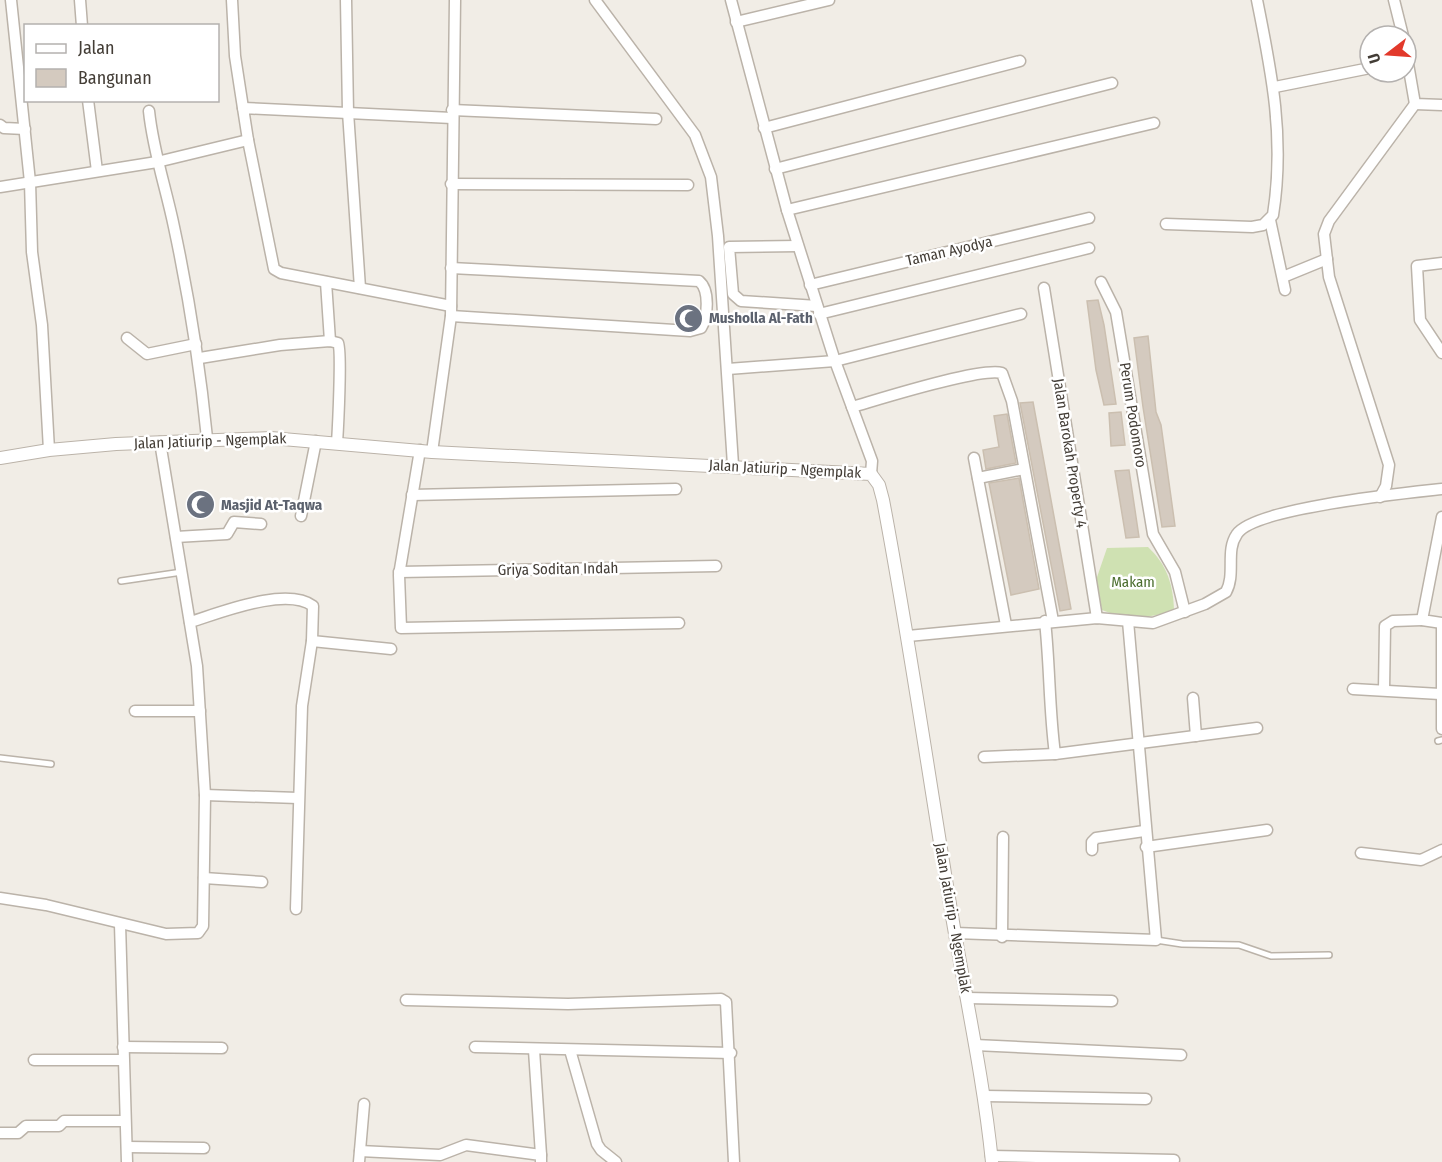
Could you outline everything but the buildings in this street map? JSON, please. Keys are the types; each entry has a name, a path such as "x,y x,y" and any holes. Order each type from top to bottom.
{"street":[{"path":"11,0 30,182 32,252 42,325 49,450"},
{"path":"80,0 82,24"},
{"path":"232,0 235,56 243,108 274,269 281,273 360,288 451,311 690,331 701,328 706,318 704,288 699,281 451,268"},
{"path":"346,0 348,112 360,288"},
{"path":"454,0 451,311 426,451 412,495 399,572 401,628 679,623"},
{"path":"595,0 695,135 711,177 728,369 729,465"},
{"path":"730,0 787,210 835,361 872,461 871,474"},
{"path":"736,22 829,0"},
{"path":"1257,0 1275,87 1278,129 1276,195 1270,220 1285,290"},
{"path":"1394,0 1400,24"},
{"path":"764,128 1020,61"},
{"path":"1275,87 1358,70"},
{"path":"775,169 1112,83"},
{"path":"1387,496 1389,465 1326,260 1324,234 1329,221 1415,104 1411,84"},
{"path":"88,102 97,171"},
{"path":"1415,104 1442,105"},
{"path":"243,108 656,119"},
{"path":"149,111 157,162 174,228 200,358 207,438"},
{"path":"787,210 1154,123"},
{"path":"0,125 4,128 25,129"},
{"path":"0,187 157,162 248,140"},
{"path":"451,183 688,185"},
{"name":"Taman Ayodya","path":"810,285 1089,218"},
{"path":"1166,224 1252,227 1263,225 1270,220"},
{"path":"798,246 729,247 733,294 741,301 818,310 1089,248"},
{"path":"1283,277 1326,260"},
{"path":"1442,264 1421,263 1417,266 1420,320 1442,353"},
{"path":"326,282 330,341"},
{"name":"Perum Podomoro","path":"1101,282 1116,312 1153,534 1175,572 1185,612"},
{"name":"Jalan Barokah Property 4","path":"1044,288 1097,618"},
{"path":"728,369 835,361 1021,314"},
{"path":"127,338 147,354 196,344"},
{"path":"200,358 250,349 330,341 338,343 341,350 337,389 338,443"},
{"path":"852,407 984,373 994,371 1002,373 1010,390 1049,621 1052,681 1048,696 1054,754"},
{"name":"Jalan Jatiurip - Ngemplak","path":"0,458 49,450 207,438 271,438 426,451 871,474 879,485 883,500 908,636 985,1096 991,1159"},
{"path":"301,516 316,441"},
{"path":"0,898 177,936 198,933 203,926 205,795 200,711 190,622 160,442"},
{"path":"974,459 1006,625"},
{"path":"978,478 1024,469"},
{"path":"412,495 676,489"},
{"path":"908,636 1097,618 1154,623 1185,612 1226,592 1234,539 1250,522 1284,513 1442,489"},
{"path":"1422,620 1439,547 1442,517"},
{"path":"176,537 226,534 233,523 239,521 261,524"},
{"name":"Griya Soditan Indah","path":"399,572 716,566"},
{"path":"190,622 247,605 287,599 313,606 312,641 302,706 296,909"},
{"path":"1384,690 1385,626 1393,621 1422,620 1442,625 1440,694 1442,729"},
{"path":"956,933 1002,937 1156,940 1144,831 1128,621"},
{"path":"312,641 391,649"},
{"path":"1353,689 1440,694"},
{"path":"1193,698 1196,736"},
{"path":"135,711 200,711"},
{"path":"984,757 1054,754 1257,728"},
{"path":"205,795 298,798"},
{"path":"1146,847 1267,830"},
{"path":"1092,850 1096,838 1144,831"},
{"path":"1002,937 1003,837"},
{"path":"1361,853 1421,860 1442,850"},
{"path":"204,878 262,882"},
{"path":"120,924 127,1162"},
{"path":"967,998 1112,1001"},
{"path":"406,1000 568,1004 721,999 726,1002 731,1053 734,1162"},
{"path":"975,1045 1181,1055"},
{"path":"123,1047 222,1048"},
{"path":"475,1047 731,1053"},
{"path":"364,1104 359,1156 440,1155 466,1145 541,1158 534,1050"},
{"path":"570,1050 597,1144 616,1162"},
{"path":"34,1060 123,1060"},
{"path":"985,1096 1146,1099"},
{"path":"0,1133 18,1133 26,1126 59,1126 64,1121 125,1122"},
{"path":"127,1147 204,1148"},
{"path":"991,1159 1174,1160"}],"lane":[{"path":"121,581 182,572"},
{"path":"0,758 51,764"},
{"path":"1156,940 1182,944 1239,945 1270,956 1329,955"}],"green space":[{"name":"Makam","path":"1148,547 1160,561 1168,576 1174,610 1156,615 1129,617 1102,610 1096,580 1107,548"}],"place":[{"name":"Musholla Al-Fath","path":"688,318"},
{"name":"Masjid At-Taqwa","path":"200,505"}]}
